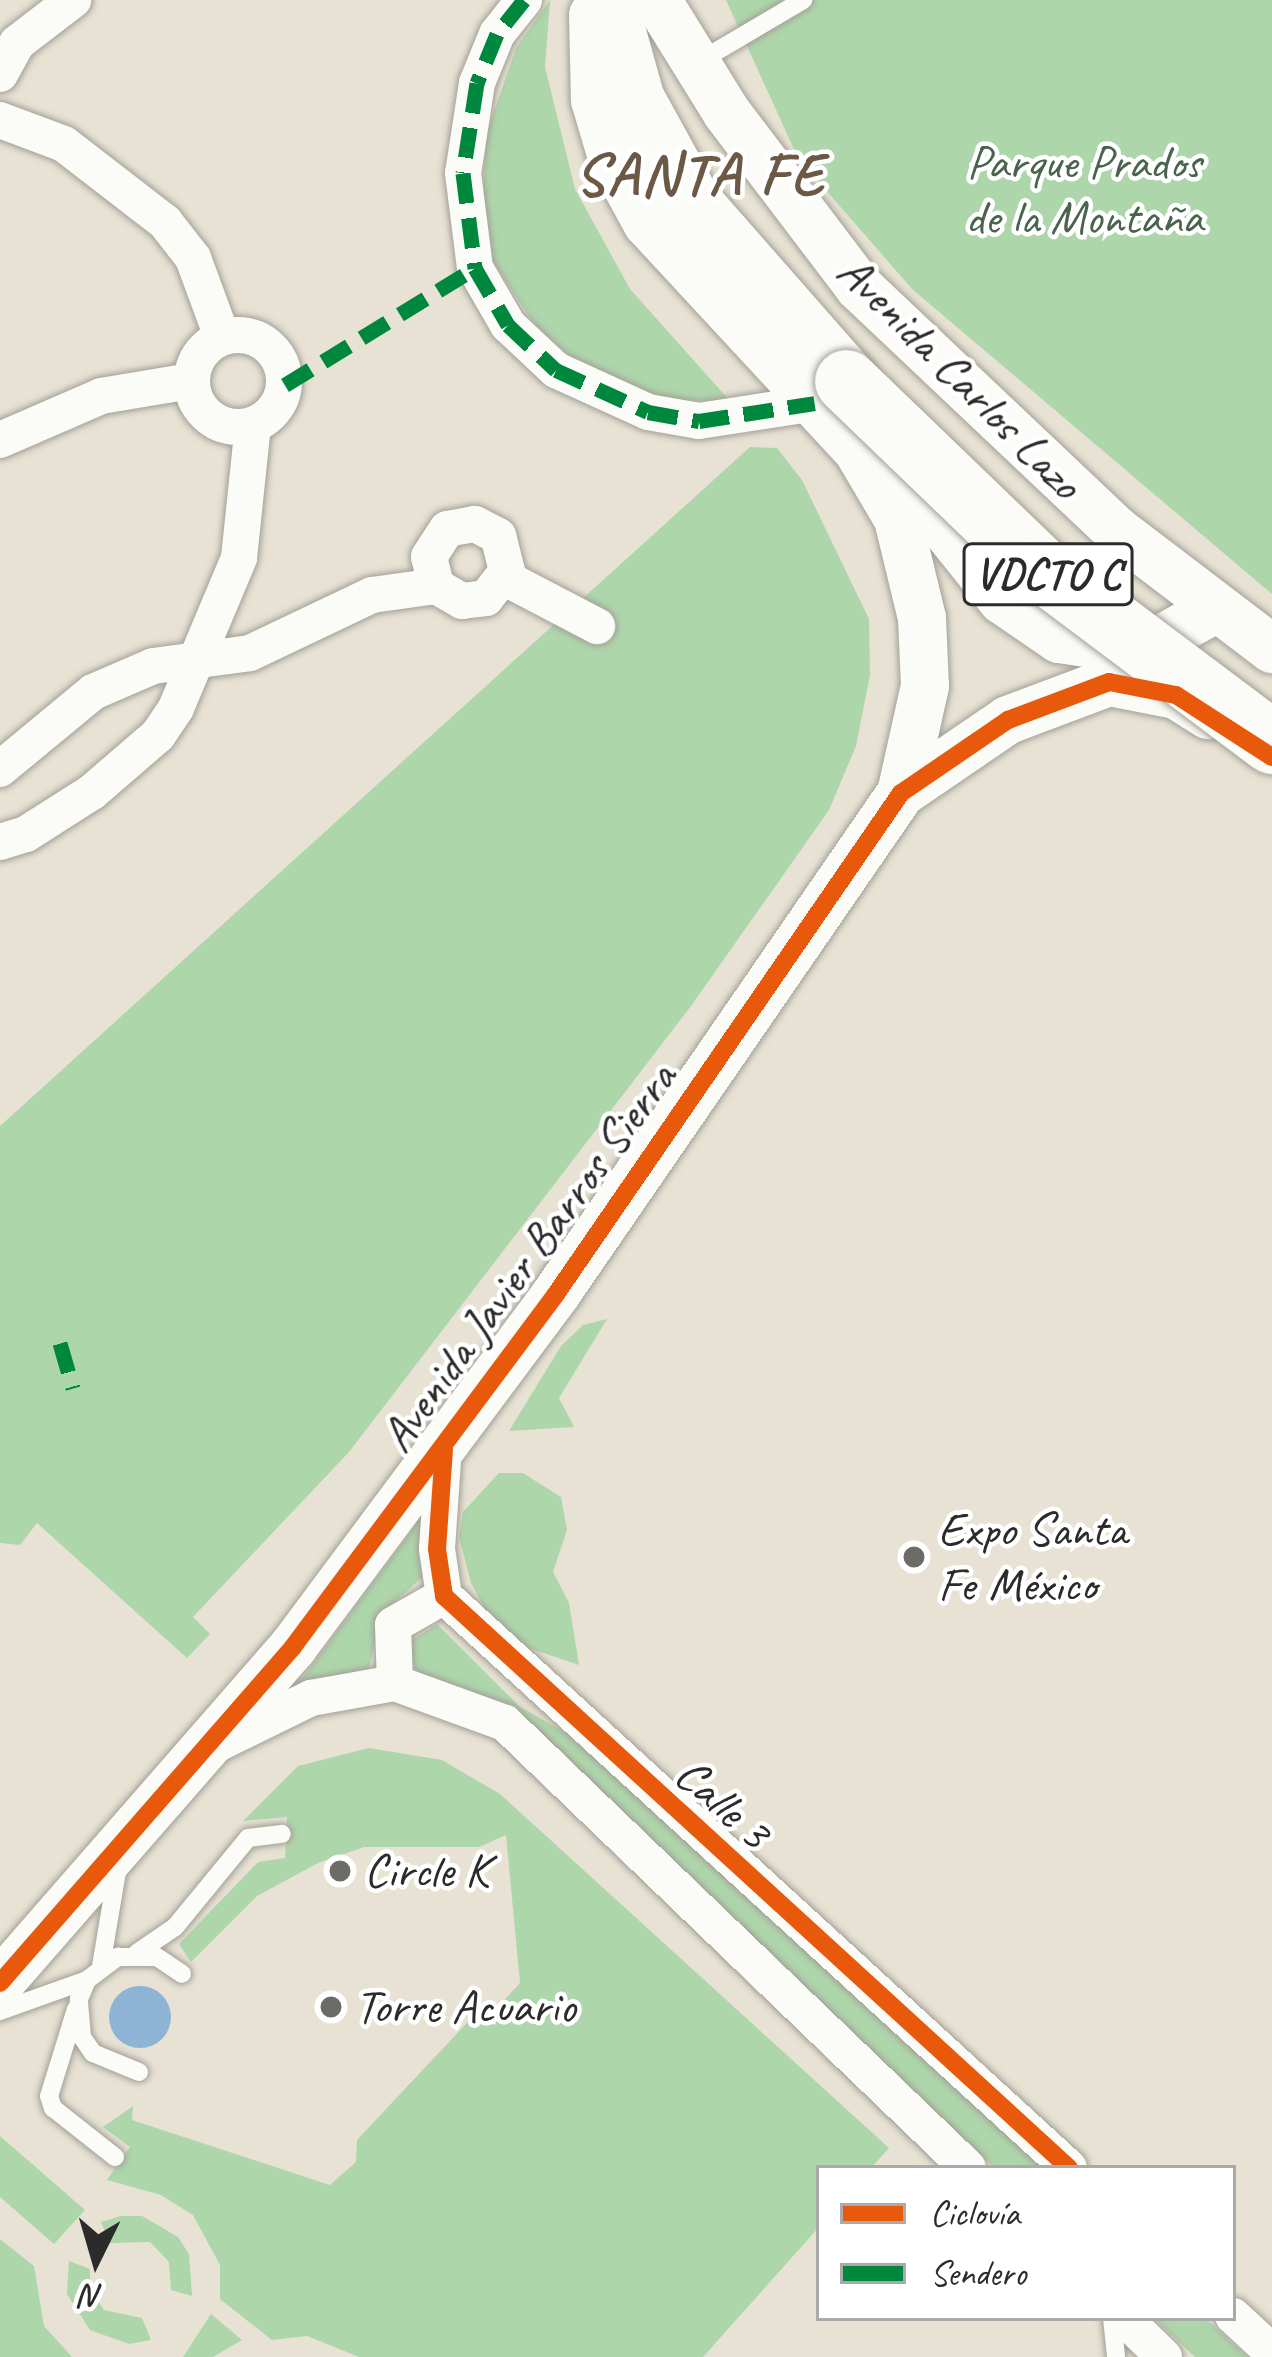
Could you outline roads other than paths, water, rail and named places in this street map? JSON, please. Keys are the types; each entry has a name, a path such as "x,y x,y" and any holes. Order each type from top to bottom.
{"highway":[{"name":"Avenida Carlos Lazo","path":"605,0 633,100 689,202 748,278 843,378 1040,568 1272,742"},
{"name":"Avenida Carlos Lazo","path":"646,0 669,85 702,153 843,378 1063,535 1272,694"}],"main road":[{"name":"Avenida Carlos Lazo","path":"592,0 595,100 613,161 647,223 843,378 882,484 922,619 925,686 902,793"},
{"name":"Avenida Carlos Lazo","path":"657,0 700,61 727,113 859,287 1117,531 1272,649"},
{"path":"882,484 926,505 1002,599 1059,639 1140,650 1215,610"},
{"name":"Avenida Javier Barros Sierra","path":"0,1983 213,1746 445,1443 902,793 1008,720 1109,682 1176,695 1272,757"}],"street":[{"path":"0,74 17,43 73,0"},
{"path":"524,0 497,34 477,83 463,173 475,268 508,325 556,370 648,412 716,420 843,378"},
{"path":"0,120 64,144 165,222 194,258 222,337"},
{"path":"0,842 26,835 92,792 158,735 199,660 239,558 253,425 280,402 283,367 259,339 222,337 206,346 191,381 194,398 218,423 253,425"},
{"path":"0,440 101,396 191,381"},
{"path":"0,770 93,692 153,666 250,653 372,595 436,586 476,602 505,578 508,558 498,536 460,524 433,544 436,586"},
{"path":"505,578 597,626"},
{"path":"213,1746 311,1698 395,1683 393,1624 444,1596 437,1513 445,1443"},
{"name":"Calle 3","path":"444,1596 1066,2165"},
{"name":"Calle 3","path":"395,1683 505,1723 965,2165"},
{"path":"1236,2319 1272,2352"},
{"path":"1127,2321 1164,2357"}],"lane":[{"path":"700,61 803,0"},
{"path":"0,2011 89,1982 137,1953 175,1927 248,1838 282,1834"},
{"path":"115,2157 53,2108 49,2096 89,1982 121,1849"},
{"path":"137,1953 182,1974"},
{"path":"89,1982 82,2037 93,2054 140,2072"},
{"path":"1112,2321 1115,2357"}],"water":[{"path":"140,1986 162,1995 171,2017 162,2039 140,2048 118,2039 109,2017 118,1995"}],"place":[{"name":"Expo Santa Fe México","path":"914,1557"},
{"name":"Circle K","path":"340,1871"},
{"name":"Torre Acuario","path":"331,2007"}],"district":[{"name":"SANTA FE","path":"700,174"}],"park label":[{"name":"Parque Prados de la Montaña","path":"1084,190"}]}
